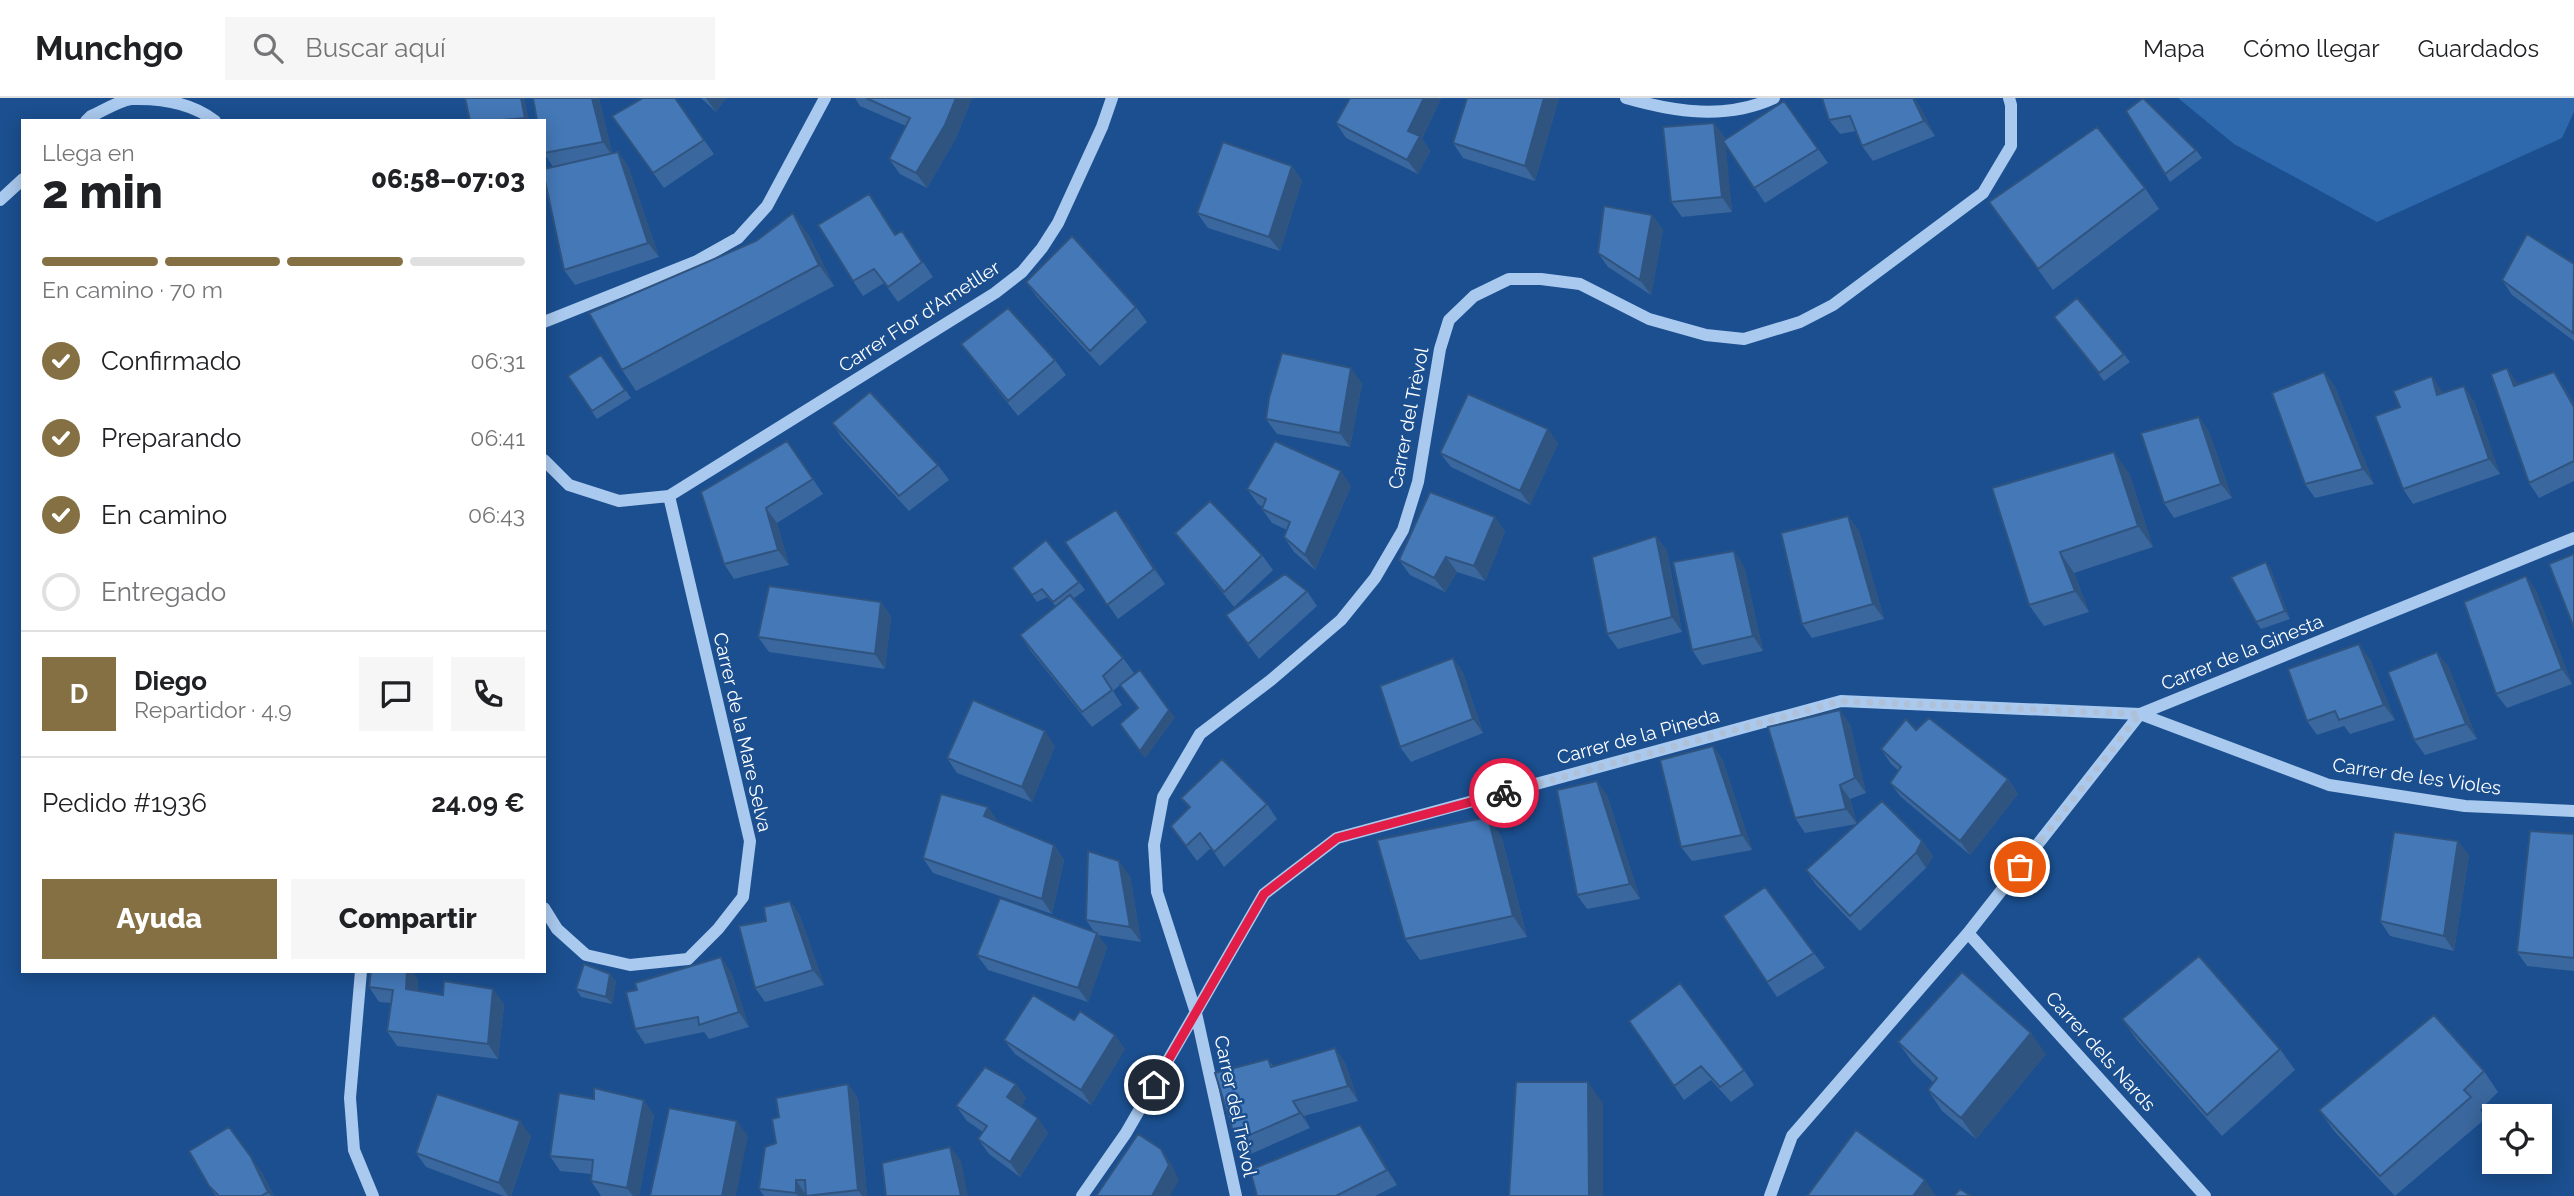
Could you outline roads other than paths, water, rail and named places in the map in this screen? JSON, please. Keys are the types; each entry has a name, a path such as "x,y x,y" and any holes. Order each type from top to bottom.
{"street":[{"path":"546,321 697,261 738,238 767,206 825,98"},
{"name":"Carrer Flor d'Ametller","path":"670,496 995,293 1022,272 1058,223 1102,127 1112,98"},
{"path":"1626,98 1661,108 1709,113 1754,107 1774,98"},
{"path":"88,119 130,99 173,100 200,109 212,119"},
{"name":"Carrer del Trèvol","path":"1236,1196 1196,1013 1157,892 1154,845 1163,797 1200,734 1271,680 1341,620 1375,578 1403,530 1418,482 1440,349 1449,320 1474,296 1509,279 1541,279 1580,284 1649,319 1706,335 1744,339 1800,322 1833,305 1983,193 2011,146 2010,102"},
{"path":"0,200 21,181"},
{"path":"546,462 569,485 619,501 670,496"},
{"name":"Carrer de la Mare Selva","path":"546,912 556,929 586,955 630,965 688,959 718,929 743,897 750,841 670,496"},
{"name":"Carrer de la Ginesta","path":"1770,1196 1792,1136 1968,933 2140,714 2574,538"},
{"name":"Carrer de la Pineda","path":"1196,1013 1264,894 1337,838 1841,701 2140,714"},
{"name":"Carrer de les Violes","path":"2140,714 2329,785 2465,806 2574,811"},
{"name":"Carrer dels Nards","path":"1968,933 2205,1196"},
{"path":"361,973 351,1098 354,1150 373,1196"},
{"path":"1082,1196 1126,1133 1196,1013"}]}
